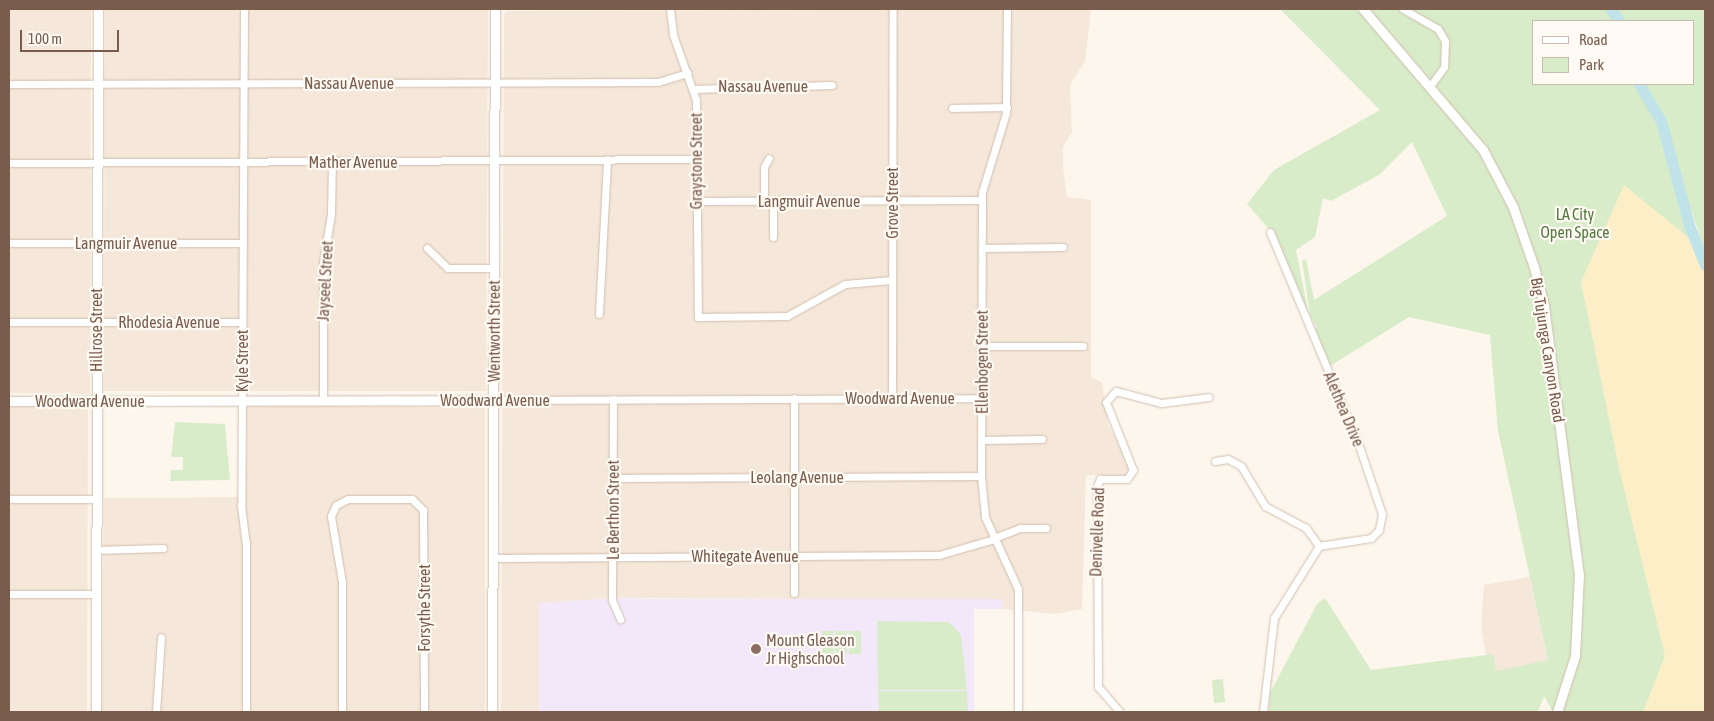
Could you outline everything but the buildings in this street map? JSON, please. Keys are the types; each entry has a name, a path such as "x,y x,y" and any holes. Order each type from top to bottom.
{"street":[{"name":"Hillrose Street","path":"96,712 98,9"},
{"name":"Kyle Street","path":"244,9 242,401 246,712"},
{"name":"Wentworth Street","path":"492,712 495,9"},
{"name":"Graystone Street","path":"670,9 674,40 694,89 698,317 787,316 845,284 892,280"},
{"name":"Grove Street","path":"892,397 893,9"},
{"name":"Ellenbogen Street","path":"1007,9 1007,107 982,200 981,476 983,508 994,538 1018,589 1018,712"},
{"name":"Big Tujunga Canyon Road","path":"1363,9 1432,86 1498,175 1522,228 1544,306 1579,574 1575,656 1557,712"},
{"path":"1403,9 1438,29 1445,41 1444,67 1432,86"},
{"name":"Nassau Avenue","path":"9,84 658,82 688,73"},
{"name":"Nassau Avenue","path":"694,89 832,85"},
{"path":"952,108 1007,107"},
{"path":"764,201 764,167 769,158"},
{"path":"599,314 607,159"},
{"name":"Mather Avenue","path":"9,163 696,159"},
{"name":"Jayseel Street","path":"323,400 324,255 331,214 332,162"},
{"name":"Langmuir Avenue","path":"696,201 982,200"},
{"path":"773,201 773,237"},
{"name":"Alethea Drive","path":"1270,232 1364,456 1382,514 1379,530 1371,538 1319,546"},
{"name":"Langmuir Avenue","path":"9,243 243,243"},
{"path":"982,248 1063,247"},
{"path":"427,248 448,268 494,268"},
{"name":"Rhodesia Avenue","path":"9,322 242,322"},
{"path":"982,346 1083,346"},
{"name":"Denivelle Road","path":"1120,712 1098,687 1096,486 1100,478 1127,479 1133,470 1106,402 1116,391 1161,403 1209,397"},
{"path":"794,398 794,594"},
{"name":"Woodward Avenue","path":"9,401 982,398"},
{"name":"Le Berthon Street","path":"613,399 612,600 620,619"},
{"path":"982,440 1042,439"},
{"path":"1215,461 1228,459 1241,466 1265,506 1306,528 1319,546 1274,618 1263,712"},
{"name":"Leolang Avenue","path":"613,478 981,476"},
{"path":"9,499 96,499"},
{"name":"Forsythe Street","path":"342,712 342,582 331,535 336,505 348,499 408,499 420,504 424,513 424,712"},
{"name":"Whitegate Avenue","path":"493,558 939,555 1020,528 1046,528"},
{"path":"96,550 163,548"},
{"path":"9,594 96,594"},
{"path":"156,712 161,637"}],"shaded area":[{"path":"9,9 91,9 90,394 9,393"},
{"path":"105,9 488,9 486,391 104,391"},
{"path":"1091,9 1085,61 1070,85 1072,132 1063,147 1063,167 1067,197 1091,200 1091,377 1102,382 1108,425 1129,465 1127,475 1086,475 1082,609 1055,614 1002,609 1003,600 620,598 539,603 539,712 501,712 504,14 508,11"},
{"path":"247,405 485,408 485,712 102,712 104,498 246,497"},
{"path":"9,406 88,406 87,712 9,712"},
{"path":"1530,577 1548,661 1496,671 1486,656 1481,626 1484,585"},
{"name":"Mount Gleason Jr Highschool","path":"620,598 1003,599 1002,609 974,609 974,712 539,712 539,603"}],"green space":[{"name":"LA City Open Space","path":"1280,9 1705,9 1705,252 1661,117 1657,117 1702,255 1705,712 1553,712 1544,696 1538,712 1269,712 1270,693 1317,604 1325,598 1371,670 1493,654 1496,671 1548,660 1498,431 1490,335 1409,317 1325,369 1269,229 1247,204 1274,170 1380,110","holes":["1412,142 1447,216 1314,300 1306,259 1302,260 1310,315 1317,328 1312,331 1296,250 1315,237 1323,198 1331,201 1379,175"]},
{"path":"175,422 225,424 230,480 170,481 171,470 183,470 183,457 171,457"},
{"path":"877,621 949,622 961,635 967,690 878,690"},
{"path":"822,631 833,631 834,654 822,654"},
{"path":"835,631 847,631 847,654 835,654"},
{"path":"849,631 861,631 861,654 849,654"},
{"path":"1223,679 1225,702 1214,703 1212,680"},
{"path":"878,691 967,691 968,712 879,712"}],"sand":[{"path":"1624,185 1705,251 1705,712 1643,712 1665,656 1619,468 1581,282"}],"waterway":[{"path":"1611,9 1618,20"},
{"path":"1640,85 1661,121 1689,225 1705,265"}],"place":[{"name":"Mount Gleason Jr Highschool","path":"756,649"}]}
